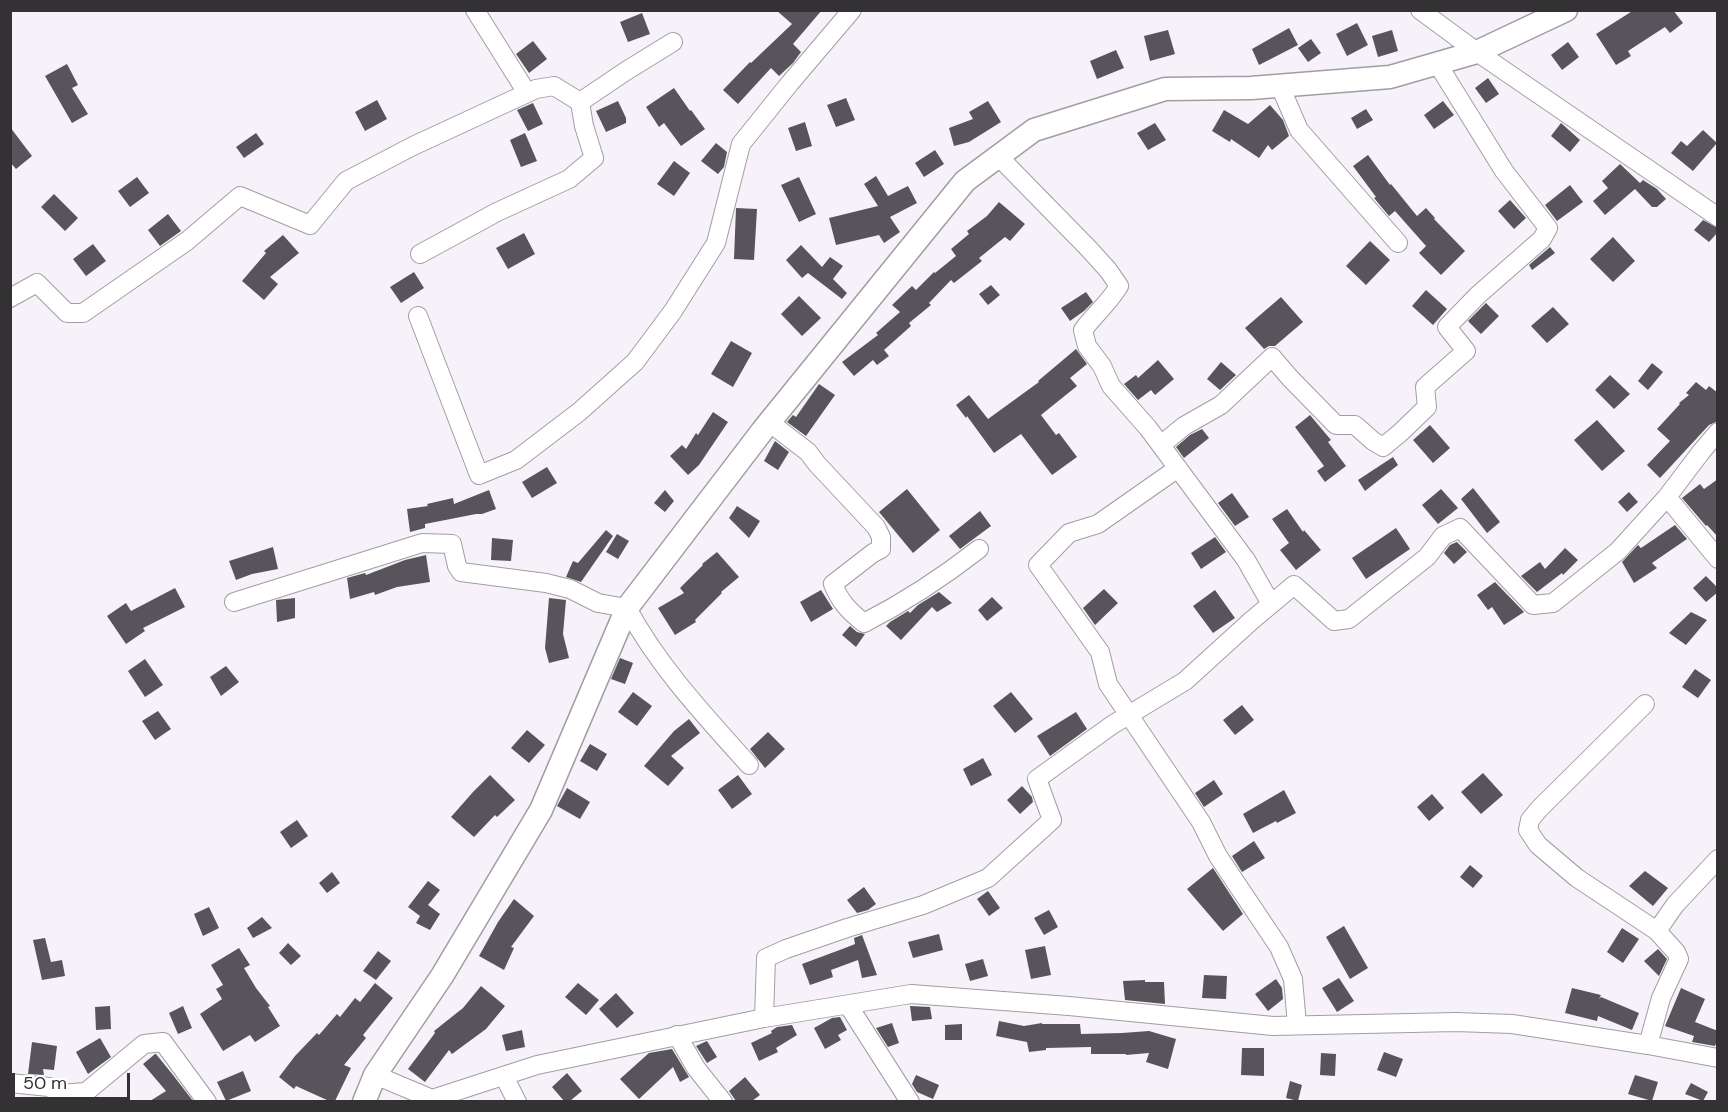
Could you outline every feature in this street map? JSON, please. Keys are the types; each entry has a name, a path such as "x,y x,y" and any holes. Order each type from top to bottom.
{"street":[{"path":"475,10 527,93"},
{"path":"418,316 479,475 516,460 579,412 635,362 674,311 716,243 741,144 789,83 852,10"},
{"path":"1420,10 1477,52 1718,217"},
{"path":"364,1101 375,1075 442,976 542,810 627,608 769,422 965,182 1034,130 1165,89 1251,88 1390,77 1477,52 1566,10"},
{"path":"580,102 626,70 673,42"},
{"path":"1161,445 1184,426 1221,405 1272,357 1336,425 1355,425 1383,447 1427,407 1425,387 1466,351 1447,327 1478,295 1542,239 1548,228 1504,171 1437,63"},
{"path":"10,298 37,283 67,313 83,313 187,241 240,196 310,225 346,182 413,146 527,93 554,86 580,102 584,126 594,158 569,179 497,212 420,254"},
{"path":"1280,86 1299,130 1398,243"},
{"path":"998,156 1089,249 1119,286 1113,297 1093,316 1083,330 1087,346 1102,366 1111,386 1148,428 1246,560 1271,604"},
{"path":"769,422 808,452 876,527 881,537 881,549 833,584 838,598 864,623 917,593 979,549"},
{"path":"765,1018 766,958 847,928 922,905 988,878 1052,820 1037,779 1112,725 1185,681 1294,585 1334,621 1349,619 1427,557 1443,536 1460,528 1533,604 1553,603 1618,550 1667,497 1718,432"},
{"path":"1178,468 1098,524 1069,532 1038,565 1100,652 1108,684 1201,822 1218,856 1279,947 1293,979 1297,1025"},
{"path":"1667,497 1718,559"},
{"path":"234,602 422,543 452,544 457,566 461,572 546,583 570,590 598,603 627,608"},
{"path":"627,608 640,632 669,674 749,765"},
{"path":"1645,704 1539,809 1530,820 1528,830 1538,845 1577,878 1657,931 1676,952 1678,960 1661,998 1648,1045"},
{"path":"1657,931 1675,905 1718,859"},
{"path":"375,1075 432,1099 537,1065 765,1018 911,994 1070,1006 1273,1026 1456,1022 1512,1024 1718,1058"},
{"path":"848,1005 910,1101"},
{"path":"678,1035 696,1068 723,1101"},
{"path":"10,1083 49,1087 60,1094 86,1092 144,1044 163,1042 207,1101"},
{"path":"504,1076 517,1101"}],"building":[{"path":"776,10 822,10 793,44 801,52 793,63 779,76 771,68 738,104 723,90 792,24"},
{"path":"1634,10 1673,10 1683,23 1670,33 1665,27 1628,51 1631,56 1616,65 1596,34"},
{"path":"642,13 650,34 628,42 620,22"},
{"path":"1357,23 1368,45 1347,56 1336,34"},
{"path":"1289,28 1298,45 1259,65 1252,49"},
{"path":"1168,30 1175,54 1150,61 1144,36"},
{"path":"1392,30 1398,51 1378,57 1372,36"},
{"path":"1311,39 1321,53 1308,62 1298,48"},
{"path":"533,41 547,59 529,73 516,54"},
{"path":"1568,42 1579,57 1562,70 1551,55"},
{"path":"1116,50 1124,68 1097,79 1090,61"},
{"path":"67,64 78,85 72,88 88,114 72,123 45,76"},
{"path":"1488,78 1499,94 1486,103 1475,88"},
{"path":"674,88 705,129 681,146 664,123 659,127 646,107"},
{"path":"846,98 855,120 836,127 827,105"},
{"path":"377,100 387,119 365,131 355,112"},
{"path":"618,101 626,123 606,132 596,111"},
{"path":"988,101 1001,122 969,142 954,146 949,128 973,119 969,112"},
{"path":"1443,101 1454,115 1434,129 1424,115"},
{"path":"533,103 543,124 528,131 517,110"},
{"path":"1270,105 1283,120 1289,136 1272,150 1268,145 1259,158 1231,139 1230,142 1212,131 1224,110 1248,124"},
{"path":"1366,109 1373,120 1357,129 1351,118"},
{"path":"805,122 812,146 796,151 788,128"},
{"path":"1155,123 1166,140 1148,150 1137,133"},
{"path":"1561,123 1580,140 1570,152 1551,136"},
{"path":"10,127 32,156 16,169 10,162"},
{"path":"1703,130 1717,143 1693,171 1671,153 1681,141 1687,146"},
{"path":"256,133 264,144 244,158 236,147"},
{"path":"525,133 537,161 521,167 510,140"},
{"path":"716,143 727,152 724,167 718,174 701,161"},
{"path":"935,150 944,164 924,177 915,163"},
{"path":"1368,155 1417,216 1426,208 1465,251 1441,275 1419,253 1426,246 1395,211 1389,216 1353,166"},
{"path":"674,161 690,173 674,196 657,184"},
{"path":"1620,164 1640,183 1643,180 1657,189 1666,199 1657,207 1652,207 1635,189 1605,215 1593,201 1608,188 1602,181"},
{"path":"876,176 888,196 908,186 917,203 890,217 900,232 884,243 879,235 836,245 829,218 878,206 864,184"},
{"path":"137,177 149,193 130,207 118,191"},
{"path":"799,177 816,214 799,222 781,185"},
{"path":"1570,185 1583,202 1557,221 1545,205"},
{"path":"54,194 78,218 65,231 41,207"},
{"path":"1510,200 1526,218 1514,229 1498,211"},
{"path":"999,202 1025,224 1010,241 1005,237 979,258 982,261 954,283 951,280 929,303 931,305 909,323 911,326 884,350 889,356 877,365 873,360 854,376 842,362 878,335 876,333 900,312 892,305 912,286 916,290 934,272 956,256 951,249 969,234 967,231 987,216"},
{"path":"736,208 757,209 754,260 734,259"},
{"path":"168,214 181,231 160,246 148,230"},
{"path":"1703,220 1718,228 1718,232 1709,242 1694,230"},
{"path":"524,233 535,254 508,269 496,248"},
{"path":"283,235 299,253 270,277 278,284 264,300 242,281 266,253 264,251"},
{"path":"1613,237 1635,261 1613,282 1590,259"},
{"path":"1370,241 1390,260 1366,285 1346,266"},
{"path":"93,244 106,261 86,276 73,259"},
{"path":"801,245 822,267 830,257 843,266 833,279 847,293 842,299 808,273 802,278 786,260"},
{"path":"1550,247 1555,253 1532,270 1529,265"},
{"path":"414,272 424,288 401,303 390,287"},
{"path":"991,285 1000,295 988,305 979,294"},
{"path":"1426,290 1447,309 1433,325 1412,306"},
{"path":"1086,292 1093,302 1070,321 1061,308"},
{"path":"799,296 821,318 802,336 781,314"},
{"path":"1281,297 1303,322 1275,346 1264,349 1245,328"},
{"path":"1486,303 1499,316 1481,334 1468,321"},
{"path":"1553,307 1569,324 1547,343 1531,326"},
{"path":"731,341 752,353 733,387 711,374"},
{"path":"1076,349 1087,364 1070,378 1077,386 1041,415 1056,435 1059,433 1077,457 1052,475 1021,434 994,453 956,405 969,395 988,419 1039,382"},
{"path":"1158,360 1174,379 1155,395 1151,390 1138,400 1124,384 1136,375 1138,378"},
{"path":"1221,362 1236,375 1220,390 1207,379"},
{"path":"1652,363 1663,372 1648,390 1638,381"},
{"path":"1610,375 1630,394 1614,409 1595,390"},
{"path":"1696,382 1706,390 1709,386 1718,393 1718,421 1709,425 1660,478 1647,465 1670,441 1657,429 1689,395 1686,393"},
{"path":"819,384 835,395 806,436 787,422 793,415 796,417"},
{"path":"713,412 728,422 699,465 688,475 670,456 682,445 686,449"},
{"path":"1310,415 1331,440 1328,442 1346,466 1325,482 1317,471 1324,466 1295,427"},
{"path":"1597,420 1625,451 1602,471 1574,440"},
{"path":"1430,425 1450,448 1433,463 1413,440"},
{"path":"1202,429 1209,438 1184,458 1176,447 1190,435"},
{"path":"775,441 789,452 778,470 764,461"},
{"path":"1393,457 1398,465 1365,491 1358,480"},
{"path":"547,467 557,483 532,498 522,482"},
{"path":"1718,479 1718,537 1682,498 1700,484 1704,489"},
{"path":"1473,488 1500,522 1487,533 1461,499"},
{"path":"907,489 940,530 913,553 879,512"},
{"path":"1441,489 1458,508 1438,524 1422,505"},
{"path":"489,490 496,509 482,514 425,524 425,528 410,532 407,509 428,506 427,504 453,498 454,504"},
{"path":"665,490 674,501 665,512 654,503"},
{"path":"1629,492 1638,502 1627,512 1618,502"},
{"path":"1232,493 1249,517 1235,526 1218,503"},
{"path":"737,506 760,521 749,538 729,518"},
{"path":"1287,509 1303,532 1304,530 1321,550 1296,570 1280,550 1289,543 1272,519"},
{"path":"980,511 991,526 960,549 949,536"},
{"path":"1675,525 1687,539 1652,563 1657,568 1634,583 1622,562 1638,545 1641,548"},
{"path":"1396,528 1410,549 1366,579 1352,558"},
{"path":"606,530 613,536 581,582 566,577 573,561 578,563"},
{"path":"617,534 629,541 618,559 606,552"},
{"path":"1215,537 1226,552 1201,569 1191,553"},
{"path":"492,538 513,540 511,561 491,560"},
{"path":"1457,542 1467,552 1454,564 1444,553 1450,545"},
{"path":"273,547 278,569 236,580 229,561"},
{"path":"1565,548 1578,560 1563,575 1562,573 1537,592 1521,576 1540,562 1545,569"},
{"path":"717,552 739,577 721,592 695,620 696,622 675,635 658,608 684,593 680,588 702,564"},
{"path":"426,555 430,582 397,587 375,595 374,592 350,599 347,578 365,573 366,575 405,560"},
{"path":"1706,576 1718,588 1718,592 1706,602 1693,588"},
{"path":"1495,582 1524,612 1504,625 1492,607 1488,610 1477,595"},
{"path":"175,588 185,607 143,628 145,631 126,644 107,616 126,603 131,611"},
{"path":"1104,589 1118,603 1095,625 1083,608"},
{"path":"821,590 833,609 811,622 800,602"},
{"path":"1215,590 1235,618 1213,633 1193,606"},
{"path":"939,592 952,603 937,612 932,607 901,640 886,626 908,611 910,613"},
{"path":"992,597 1003,608 987,621 978,610"},
{"path":"295,598 295,618 277,622 276,600"},
{"path":"549,598 566,600 563,634 569,658 549,663 545,648"},
{"path":"1691,612 1707,620 1686,645 1669,633"},
{"path":"850,626 857,632 865,634 856,647 842,635"},
{"path":"620,658 633,663 625,684 611,679"},
{"path":"145,659 163,685 145,697 128,671"},
{"path":"226,666 239,682 221,696 210,677"},
{"path":"1695,669 1711,680 1698,698 1682,687"},
{"path":"633,692 652,706 637,726 618,712"},
{"path":"1011,692 1033,719 1015,733 993,706"},
{"path":"1242,705 1254,720 1235,735 1223,720"},
{"path":"158,711 171,729 155,740 142,721"},
{"path":"1076,712 1087,729 1050,756 1037,736"},
{"path":"689,719 700,733 671,756 684,768 668,786 644,766 674,731"},
{"path":"527,730 545,745 529,763 511,748"},
{"path":"768,732 785,749 765,768 750,749"},
{"path":"590,744 607,754 597,771 580,761"},
{"path":"983,758 992,775 971,786 963,769"},
{"path":"1483,773 1503,795 1481,814 1461,792"},
{"path":"490,775 515,800 497,817 495,815 474,837 451,817"},
{"path":"738,775 752,794 732,809 718,790"},
{"path":"1214,780 1223,794 1204,807 1195,793"},
{"path":"1022,786 1032,797 1033,802 1020,814 1007,800"},
{"path":"567,788 590,802 580,819 557,806"},
{"path":"1284,790 1296,813 1253,833 1243,814"},
{"path":"1432,794 1444,808 1429,821 1417,807"},
{"path":"297,820 308,836 291,848 280,832"},
{"path":"1254,841 1265,858 1242,872 1232,856"},
{"path":"1470,865 1483,876 1473,888 1460,877"},
{"path":"1213,868 1243,914 1223,931 1187,889"},
{"path":"1645,871 1668,888 1653,906 1629,886"},
{"path":"332,872 340,883 327,893 319,883"},
{"path":"428,881 440,890 428,905 440,914 430,930 416,923 420,916 408,907"},
{"path":"864,887 876,904 868,910 857,913 847,900"},
{"path":"988,891 1000,908 989,916 977,899"},
{"path":"514,899 534,916 511,947 514,948 504,970 479,956"},
{"path":"209,907 219,928 203,936 194,914"},
{"path":"1049,910 1058,927 1044,935 1034,918"},
{"path":"262,917 272,928 253,938 247,928"},
{"path":"1344,926 1368,968 1350,979 1326,937"},
{"path":"1622,928 1639,939 1623,963 1607,952"},
{"path":"939,934 943,950 913,958 908,942"},
{"path":"862,935 877,975 862,978 858,960 831,970 833,977 810,985 802,964 855,944 854,938"},
{"path":"45,938 51,962 62,960 65,976 42,980 33,940"},
{"path":"288,943 301,956 291,965 279,953"},
{"path":"1045,946 1051,975 1031,979 1025,950"},
{"path":"239,948 250,965 244,968 270,1006 268,1007 280,1026 255,1042 250,1035 223,1051 200,1014 222,999 216,989 223,985 211,965"},
{"path":"1658,949 1667,959 1659,976 1644,961"},
{"path":"378,951 391,961 376,980 363,971"},
{"path":"983,959 988,976 970,981 965,964"},
{"path":"1204,975 1227,976 1226,999 1202,998"},
{"path":"1339,978 1354,1001 1337,1012 1322,988"},
{"path":"1276,979 1282,988 1283,999 1268,1011 1255,994"},
{"path":"1145,980 1145,982 1164,982 1165,1004 1125,1000 1123,981"},
{"path":"375,983 393,998 363,1035 366,1038 344,1065 351,1068 335,1101 329,1101 296,1086 294,1089 279,1077 317,1033 319,1035 337,1014 340,1017 355,998 360,1002"},
{"path":"578,983 599,1000 586,1015 565,997"},
{"path":"481,986 505,1006 486,1029 452,1054 449,1050 425,1082 408,1069 435,1033 434,1031 463,1008"},
{"path":"1572,988 1601,995 1599,999 1601,997 1639,1013 1632,1030 1598,1016 1597,1021 1565,1013"},
{"path":"1681,988 1705,999 1695,1022 1718,1031 1715,1046 1692,1042 1694,1036 1665,1026"},
{"path":"616,993 634,1013 617,1028 599,1009"},
{"path":"110,1006 111,1029 96,1030 95,1007"},
{"path":"183,1006 192,1028 178,1034 169,1013"},
{"path":"910,1006 930,1007 932,1019 912,1021"},
{"path":"840,1017 847,1030 838,1035 841,1040 825,1049 814,1028 832,1018"},
{"path":"999,1021 1024,1026 1042,1023 1080,1024 1081,1034 1149,1031 1176,1039 1168,1069 1146,1062 1149,1053 1091,1054 1091,1047 1046,1048 1046,1050 1029,1052 1027,1042 996,1036"},
{"path":"892,1023 899,1043 888,1047 876,1028"},
{"path":"962,1024 962,1040 945,1040 945,1025"},
{"path":"792,1025 797,1035 776,1048 778,1052 759,1061 751,1043 772,1033 771,1031 777,1027"},
{"path":"522,1030 525,1047 506,1051 502,1035"},
{"path":"100,1038 111,1057 88,1074 76,1052"},
{"path":"707,1041 717,1057 707,1063 696,1046"},
{"path":"32,1042 57,1046 54,1070 43,1069 44,1075 28,1074"},
{"path":"1242,1048 1264,1048 1264,1076 1241,1075"},
{"path":"672,1049 689,1077 680,1082 673,1067 639,1099 620,1079 649,1053"},
{"path":"1384,1052 1403,1059 1396,1077 1377,1070"},
{"path":"1321,1053 1336,1054 1335,1076 1320,1075"},
{"path":"155,1054 193,1101 150,1101 166,1091 143,1064"},
{"path":"243,1071 251,1091 226,1101 217,1082"},
{"path":"567,1073 582,1091 570,1101 564,1101 552,1087"},
{"path":"916,1075 939,1085 933,1099 917,1092 912,1084"},
{"path":"1635,1075 1658,1082 1652,1101 1628,1094"},
{"path":"745,1077 760,1095 752,1101 736,1101 729,1091"},
{"path":"1290,1081 1302,1085 1298,1101 1286,1098"},
{"path":"1691,1083 1708,1092 1703,1101 1685,1094"}]}
